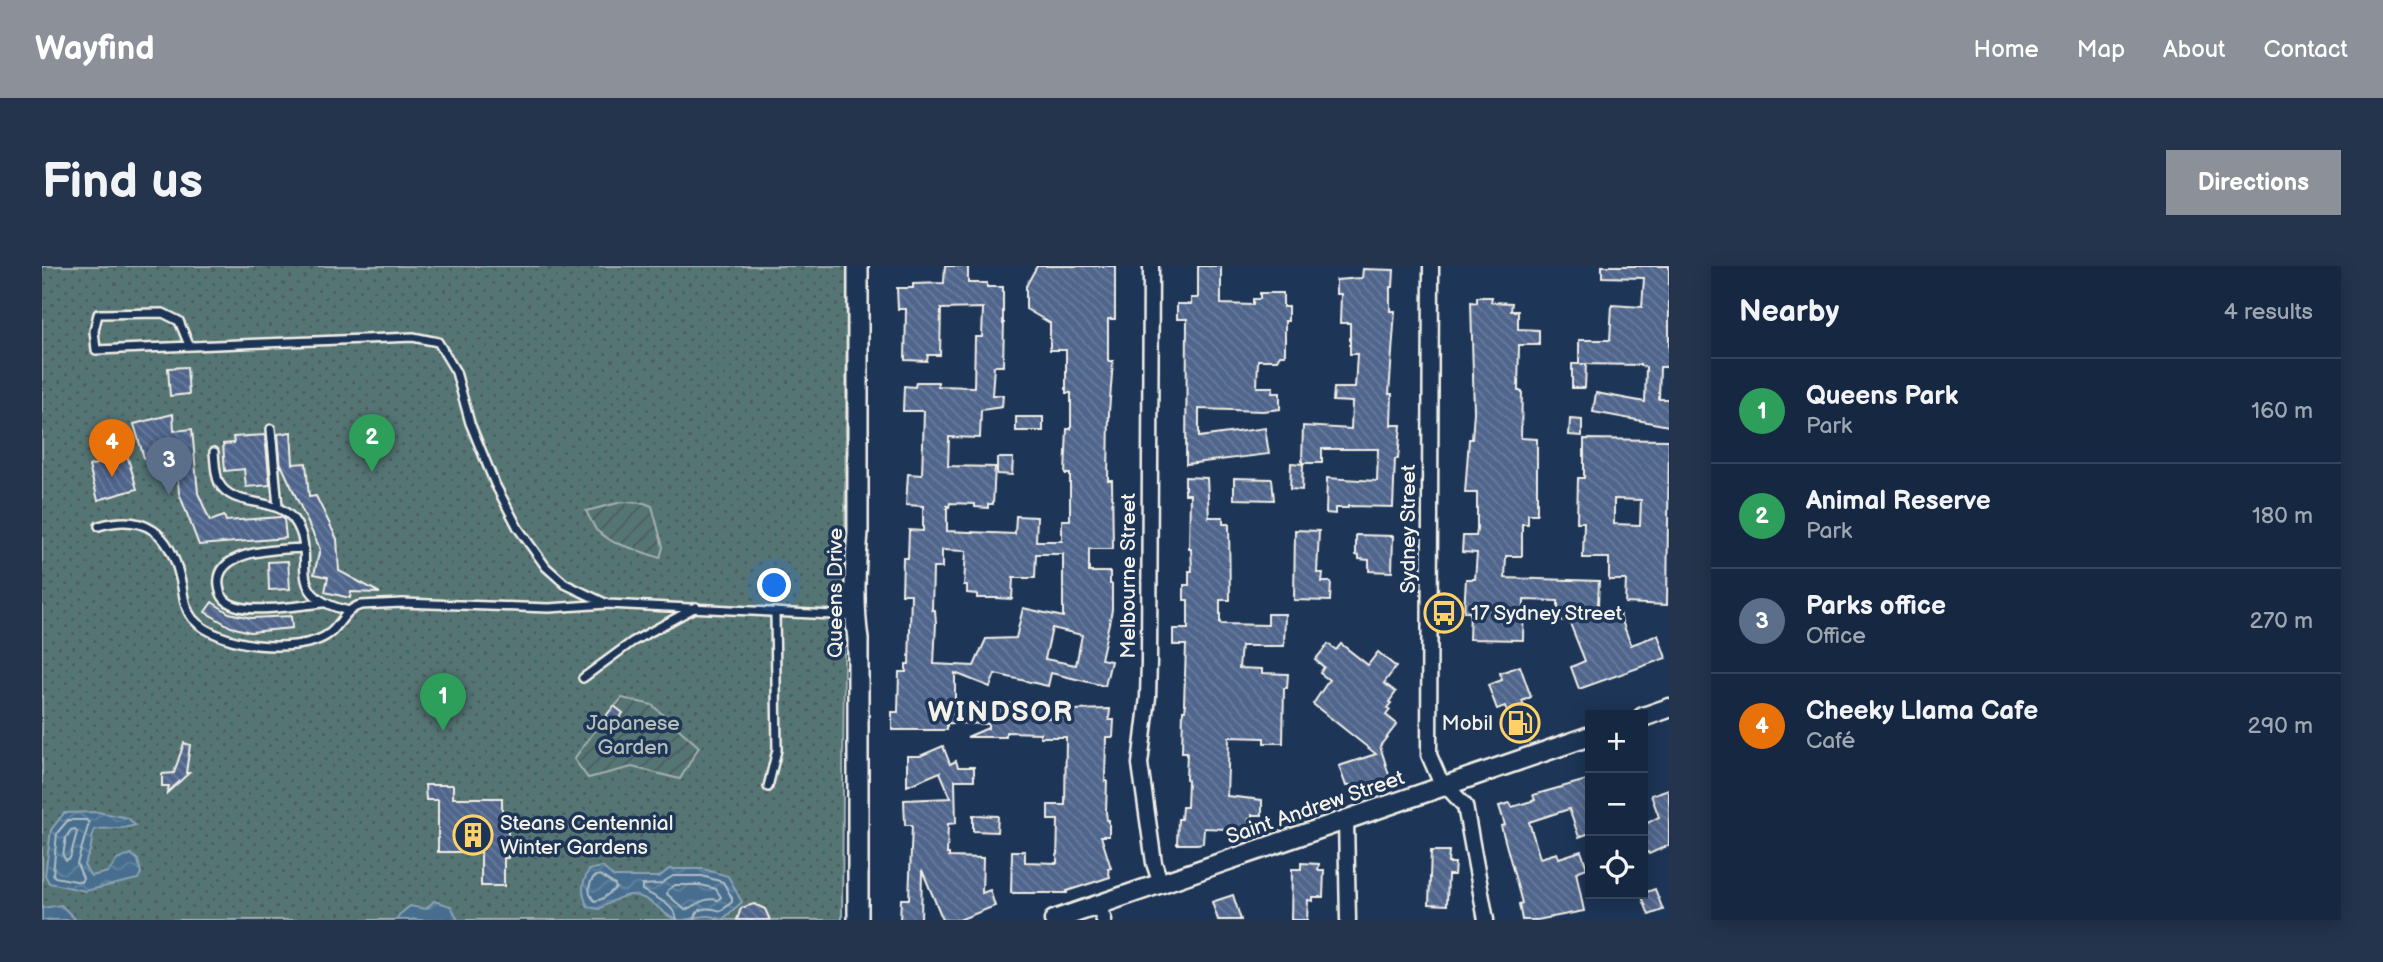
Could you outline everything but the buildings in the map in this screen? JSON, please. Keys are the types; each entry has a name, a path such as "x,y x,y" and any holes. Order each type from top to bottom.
{"main road":[{"name":"Queens Drive","path":"858,266 858,533 855,616 858,653 858,920"}],"street":[{"name":"Melbourne Street","path":"1151,266 1149,673 1140,764 1154,863 1161,884"},
{"name":"Sydney Street","path":"1431,266 1429,755 1438,778 1463,802 1466,810 1486,920"},
{"path":"1648,716 1669,708"},
{"name":"Saint Andrew Street","path":"1054,920 1101,912 1161,884 1585,738"},
{"path":"1346,820 1348,920"}],"lane":[{"path":"189,345 179,321 163,313 98,314 93,331 96,349 413,337 438,342 457,372 470,423 495,484 518,528 553,575 565,584 607,604"},
{"path":"271,429 278,507"},
{"path":"214,452 219,483 225,490 242,499 278,507 287,512 295,522 301,533 308,586 315,597 324,603 349,611"},
{"path":"99,526 129,521 147,526 161,536 169,545 174,558 188,611 201,626 230,638 258,645 311,642 328,635 354,606 402,603 549,608 607,604 855,616"},
{"path":"303,548 267,551 227,562 221,569 218,583 220,592 228,602 245,608 324,603"},
{"path":"583,678 632,642 697,607"},
{"path":"768,787 777,750 775,612"}],"green space":[{"path":"42,266 847,266 842,920 42,920"},
{"path":"622,502 652,506 663,547 660,558 613,542 596,530 586,511"},
{"name":"Japanese Garden","path":"622,698 652,705 699,747 680,779 632,767 588,778 574,759"}],"water":[{"path":"98,812 128,818 135,825 94,830 84,865 91,876 108,872 117,860 131,854 138,860 141,873 138,879 85,891 49,883 45,875 51,830 64,813"},
{"path":"602,867 614,877 659,877 669,869 703,869 728,876 742,902 722,920 705,916 679,920 636,895 623,897 599,909 588,907 583,893 584,880 589,870"},
{"path":"434,901 451,906 458,920 397,920 410,906 426,909"},
{"path":"61,905 76,920 42,920 42,908"}],"place":[{"name":"Animal Reserve","path":"372,472"},
{"name":"Cheeky Llama Cafe","path":"112,477"},
{"name":"Parks office","path":"169,495"},
{"name":"17 Sydney Street","path":"1444,613"},
{"name":"Mobil","path":"1520,723"},
{"name":"Queens Park","path":"443,731"},
{"name":"Steans Centennial Winter Gardens","path":"473,835"}],"district":[{"name":"WINDSOR","path":"1001,711"}]}
